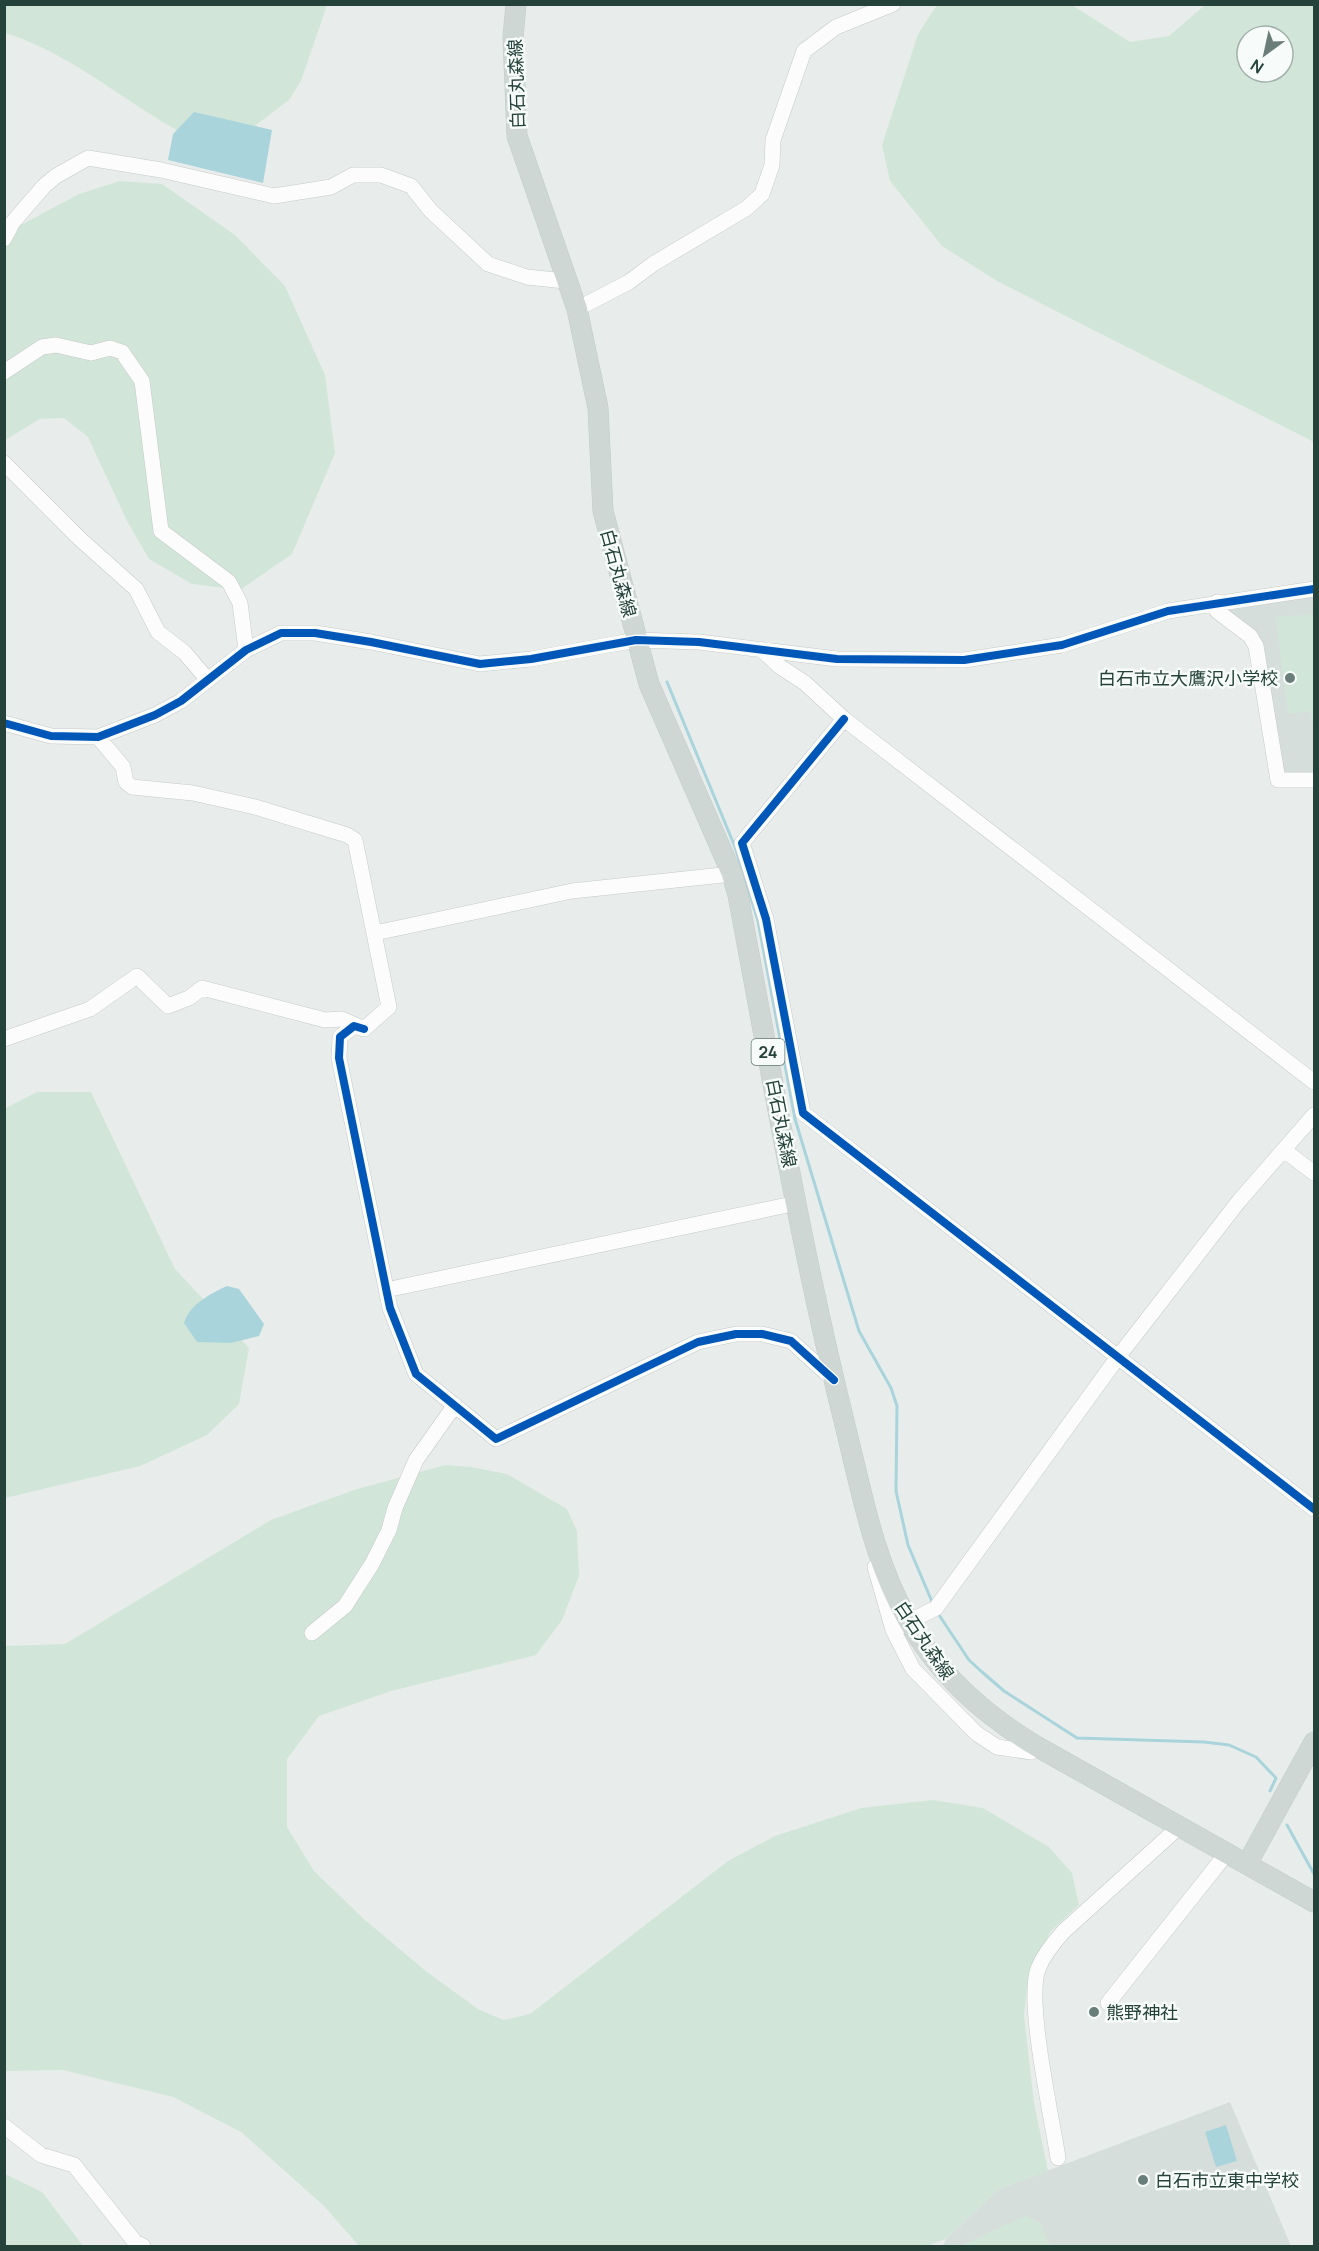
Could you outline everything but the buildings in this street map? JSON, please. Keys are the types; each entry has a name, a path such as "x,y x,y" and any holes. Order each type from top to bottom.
{"main road":[{"name":"白石丸森線","path":"516,4 513,37 517,136 576,309 598,408 603,511 649,684 732,874 834,1380 878,1550 901,1626 971,1700 1036,1746 1314,1902"},
{"path":"1246,1864 1314,1742"}],"street":[{"path":"576,309 629,282 653,264 747,208 762,194 772,165 773,140 804,51 836,27 893,4"},
{"path":"4,239 9,221 56,176 88,158 160,170 274,196 331,187 353,175 381,175 411,186 431,211 488,264 528,277 565,281"},
{"path":"4,372 42,347 56,345 91,352 111,348 122,352 142,381 160,531 229,582 240,603 246,650"},
{"path":"4,463 80,539 136,589 158,632 186,653 207,679"},
{"path":"4,723 51,736 98,737 155,715 181,701 246,650 281,633 315,633 480,664 531,659 636,640 699,642 837,659 964,660 1062,645 1168,611 1314,589"},
{"path":"1217,603 1217,611 1250,636 1256,646 1278,780 1314,780"},
{"path":"761,649 779,666 805,682 844,719 1314,1082"},
{"path":"844,719 742,843 766,919 803,1113 1314,1509"},
{"path":"98,737 123,766 126,782 132,787 193,793 255,807 352,838 357,844 389,1007 364,1029"},
{"path":"375,933 572,891 732,874"},
{"path":"4,1039 90,1009 137,976 168,1006 189,998 201,988 326,1020 342,1019 364,1029"},
{"path":"364,1029 354,1026 340,1037 339,1058 390,1308 416,1374 496,1438 698,1342 736,1334 762,1334 790,1341 834,1380"},
{"path":"901,1626 932,1610 1118,1357 1239,1201 1285,1151 1314,1115"},
{"path":"1285,1151 1314,1173"},
{"path":"386,1290 797,1203"},
{"path":"312,1632 345,1606 372,1564 389,1530 395,1508 416,1460 455,1405"},
{"path":"1058,2158 1035,2001 1038,1970 1050,1946 1064,1930 1179,1827"},
{"path":"1108,2003 1227,1853"},
{"path":"4,2126 41,2155 74,2165 135,2242 143,2247"}],"shaded area":[{"name":"白石市立大鷹沢小学校","path":"1314,596 1314,777 1282,777 1258,637 1225,613 1225,607"},
{"name":"白石市立東中学校","path":"1230,2102 1291,2246 943,2246 946,2239 999,2189"}],"green space":[{"path":"4,5 327,5 301,81 289,100 223,150 178,131 63,58 5,33"},
{"path":"937,5 1072,5 1130,42 1169,36 1205,5 1314,5 1314,442 997,281 942,246 890,181 882,145 918,34"},
{"path":"120,181 162,184 235,235 285,286 325,375 335,453 292,554 240,590 192,584 149,559 127,521 88,437 64,418 40,419 5,440 5,227 17,227 79,194"},
{"path":"1314,614 1314,727 1310,711 1288,714 1276,617"},
{"path":"37,1092 91,1092 175,1269 249,1348 239,1404 207,1435 140,1466 5,1498 4,1109"},
{"path":"445,1465 507,1474 567,1509 577,1531 579,1576 562,1620 536,1655 391,1691 319,1716 287,1759 287,1827 314,1871 365,1920 427,1972 478,2009 503,2020 530,2014 728,1861 775,1836 861,1808 933,1800 983,1808 1049,1847 1072,1873 1079,1905 1050,1932 1028,1980 1024,2015 1034,2103 1048,2171 999,2189 946,2239 927,2246 359,2246 324,2206 241,2132 173,2097 63,2070 5,2071 4,1646 65,1644 271,1520 354,1490"},
{"path":"5,2174 42,2192 83,2246 5,2246"},
{"path":"1025,2216 1040,2223 1050,2246 961,2246"}],"water":[{"path":"194,112 272,130 263,183 168,160 173,134"},
{"path":"227,1286 239,1289 264,1324 259,1336 231,1343 197,1342 184,1323 187,1316 201,1300"},
{"path":"1226,2125 1237,2161 1216,2167 1205,2132"}],"waterway":[{"path":"667,682 735,847 758,921 795,1119 859,1331 891,1388 897,1406 896,1491 908,1545 933,1604"},
{"path":"937,1612 969,1660 982,1672 1004,1691 1077,1738 1204,1742 1229,1745 1256,1757 1276,1778 1270,1791"},
{"path":"1287,1825 1314,1874"}],"cycle path":[{"path":"4,723 51,736 98,737 155,715 181,701 246,650 281,633 315,633 480,664 531,659 636,640 699,642 837,659 964,660 1062,645 1168,611 1314,589"},
{"path":"844,719 742,843 766,919 803,1113 1314,1509"},
{"path":"364,1029 354,1026 340,1037 339,1058 390,1308 416,1374 496,1439 698,1342 736,1334 762,1334 791,1341 834,1380"}],"place":[{"name":"白石市立大鷹沢小学校","path":"1290,678"},
{"name":"熊野神社","path":"1094,2012"},
{"name":"白石市立東中学校","path":"1143,2180"}]}
